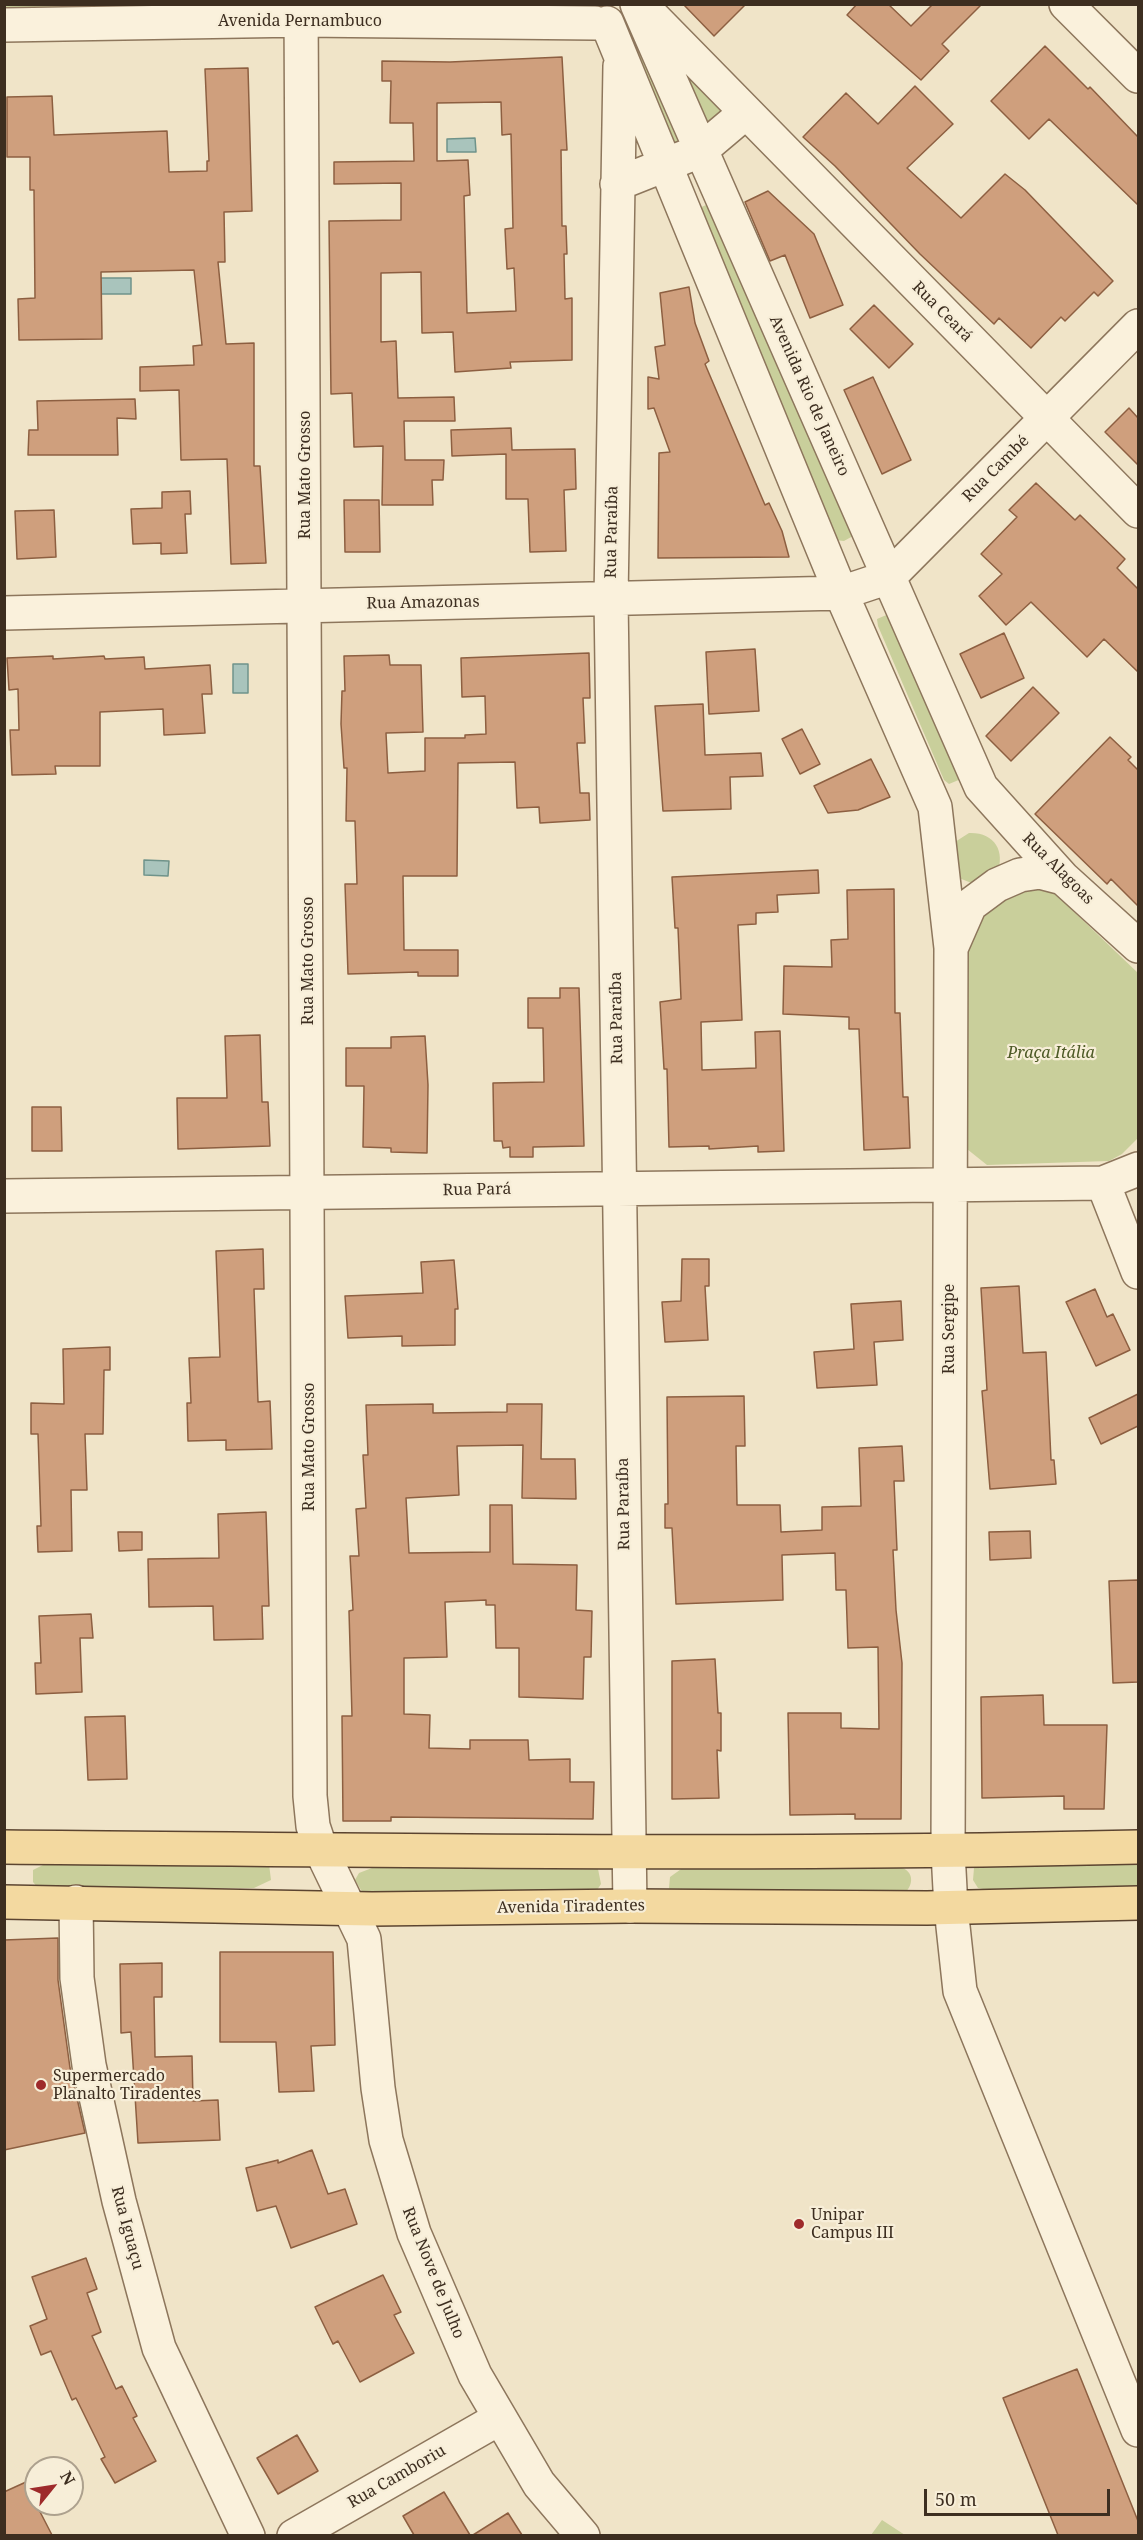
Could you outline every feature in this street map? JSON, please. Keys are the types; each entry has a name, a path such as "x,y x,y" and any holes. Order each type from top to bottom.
{"main road":[{"path":"4,1847 948,1852 1138,1847"},
{"name":"Avenida Tiradentes","path":"4,1902 351,1909 630,1906 951,1908 1138,1903"}],"street":[{"path":"591,17 619,20 638,4"},
{"name":"Rua Ceará","path":"638,4 1138,511"},
{"name":"Avenida Rio de Janeiro","path":"638,4 700,151 981,787"},
{"path":"1066,4 1138,76"},
{"name":"Avenida Pernambuco","path":"4,25 302,12 591,17"},
{"name":"Rua Mato Grosso","path":"302,12 310,1796 313,1826 321,1850 351,1909"},
{"path":"591,17 621,55 841,593 935,807 981,787"},
{"name":"Rua Paraíba","path":"621,55 611,598 630,1906"},
{"path":"617,184 700,151 745,113"},
{"name":"Rua Cambé","path":"841,593 889,577 1138,326"},
{"name":"Rua Amazonas","path":"4,613 841,593"},
{"name":"Rua Alagoas","path":"981,787 1063,878 1138,946"},
{"name":"Rua Sergipe","path":"935,807 951,948 948,1852 951,1908 960,1991 1138,2430"},
{"path":"951,948 970,905 998,885 1020,875 1040,872 1063,878"},
{"path":"1138,1169 1102,1183 1138,1272"},
{"name":"Rua Pará","path":"4,1196 1102,1183"},
{"name":"Rua Iguaçu","path":"76,1902 77,1978 89,2065 122,2212 159,2348 249,2535"},
{"name":"Rua Nove de Julho","path":"351,1909 364,1939 386,2140 414,2233 475,2375 539,2484 583,2535"},
{"name":"Rua Camboriu","path":"294,2535 500,2418"}],"green space":[{"path":"262,4 5,14 4,5"},
{"path":"638,43 686,143 675,147 633,45"},
{"path":"679,61 729,115 709,130"},
{"path":"706,205 714,209 853,536 844,541 834,540 695,210"},
{"path":"891,613 961,779 949,784 944,780 878,626 877,619"},
{"path":"969,833 991,839 999,850 1000,857 997,873 974,884 959,878 955,842"},
{"name":"Praça Itália","path":"1048,887 1138,973 1138,1138 1122,1154 1109,1161 987,1165 967,1149 963,964 968,929 1008,891"},
{"path":"51,1861 269,1864 271,1880 254,1888 39,1889 33,1882 33,1870"},
{"path":"1138,1862 1138,1889 983,1889 978,1888 973,1880 974,1868 982,1863"},
{"path":"591,1864 598,1869 601,1884 597,1890 588,1895 364,1895 355,1880 359,1873 372,1868"},
{"path":"684,1867 898,1867 907,1870 911,1881 905,1893 674,1894 669,1888 670,1877"},
{"path":"882,2520 905,2535 871,2535"}],"water":[{"path":"475,138 476,152 447,152 447,139"},
{"path":"98,278 131,278 131,294 99,294"},
{"path":"233,664 248,664 248,693 233,693"},
{"path":"144,860 169,861 168,876 144,875"}],"building":[{"path":"683,4 746,4 714,36"},
{"path":"857,4 888,4 911,26 933,4 982,4 942,44 949,51 921,80 847,15"},
{"path":"1045,46 1088,89 1090,87 1138,137 1138,205 1049,119 1029,139 991,101"},
{"path":"562,57 567,150 561,150 562,226 566,226 565,299 572,298 572,360 510,362 511,368 455,372 453,332 422,333 421,272 381,273 381,342 396,341 398,398 454,397 455,421 404,421 405,460 444,460 443,480 432,480 433,505 382,505 383,446 354,447 352,393 331,394 329,221 401,220 401,183 334,184 334,162 414,161 413,123 390,123 391,81 382,81 382,61 450,62","holes":["501,102 502,135 511,134 513,228 505,229 507,269 514,268 516,311 467,313 464,196 470,195 468,160 437,161 437,103"]},
{"path":"248,68 252,211 224,212 225,262 218,262 226,344 254,343 254,466 260,466 266,563 231,564 227,459 181,460 179,390 140,391 140,367 194,365 193,346 202,345 194,270 101,272 102,339 19,340 18,299 35,298 34,190 30,190 30,157 7,157 7,97 52,96 54,135 167,131 169,172 207,171 207,161 209,161 205,69"},
{"path":"915,86 953,124 907,168 961,218 1005,174 1025,190 1113,281 1098,296 1094,292 1065,321 1061,317 1031,348 999,318 994,324 803,137 846,93 878,124"},
{"path":"768,191 814,234 843,305 810,318 785,255 770,261 745,202"},
{"path":"689,287 695,323 709,361 705,364 765,505 769,503 782,531 789,557 658,558 659,453 670,452 654,408 648,409 648,377 659,379 655,347 665,345 660,293"},
{"path":"874,305 913,344 889,368 850,329"},
{"path":"873,377 911,460 882,474 844,390"},
{"path":"135,399 136,419 117,418 118,455 28,455 29,430 38,430 37,401"},
{"path":"1129,408 1138,418 1138,465 1105,432"},
{"path":"511,428 512,450 575,449 576,489 564,490 566,551 530,552 528,499 506,499 506,454 452,456 451,430"},
{"path":"1036,483 1075,520 1080,515 1125,559 1117,568 1138,589 1138,672 1104,639 1087,657 1031,602 1006,625 979,596 1002,574 981,554 1017,517 1009,510"},
{"path":"190,491 191,514 185,514 187,553 161,554 161,543 133,544 131,509 162,508 162,492"},
{"path":"344,500 379,500 380,552 345,552"},
{"path":"54,510 56,557 17,559 15,511"},
{"path":"1004,633 1024,678 981,698 960,654"},
{"path":"755,649 759,711 709,714 706,652"},
{"path":"589,653 590,698 583,698 585,743 577,743 580,793 589,793 590,820 540,823 539,807 517,808 515,762 458,763 457,876 403,876 404,950 458,950 458,976 418,976 418,972 348,974 345,884 357,884 355,821 346,821 347,768 344,768 341,724 342,691 345,691 344,656 389,655 390,665 421,665 423,732 386,733 388,773 425,771 425,738 465,738 465,735 486,734 485,696 462,697 461,658"},
{"path":"53,656 53,659 104,656 105,659 144,657 145,669 210,665 212,694 202,694 205,733 164,735 163,709 100,712 100,766 55,766 56,774 12,775 10,730 19,730 18,689 9,690 7,658"},
{"path":"1033,687 1059,713 1011,761 986,736"},
{"path":"703,704 705,755 761,753 763,776 730,777 731,809 663,811 655,706"},
{"path":"802,729 820,764 800,774 782,739"},
{"path":"1110,737 1131,757 1128,760 1138,770 1138,906 1111,879 1107,884 1035,814"},
{"path":"871,759 890,797 858,810 828,813 814,786"},
{"path":"818,870 819,893 777,895 778,912 756,913 756,924 738,925 742,1020 701,1022 702,1070 756,1068 755,1032 780,1031 784,1151 758,1152 758,1146 709,1149 709,1146 669,1147 667,1069 664,1069 660,1002 681,999 678,928 675,928 672,877"},
{"path":"894,889 895,1013 900,1013 903,1097 908,1097 910,1148 864,1150 859,1029 849,1029 849,1017 783,1014 784,966 832,967 831,940 848,939 847,890"},
{"path":"560,988 579,988 584,1146 533,1147 533,1157 510,1157 510,1147 503,1148 502,1141 494,1141 493,1083 544,1082 543,1028 528,1028 528,998 560,998"},
{"path":"260,1035 262,1102 268,1102 270,1146 178,1149 177,1098 227,1098 225,1036"},
{"path":"425,1036 428,1085 427,1153 391,1152 391,1148 363,1147 364,1086 346,1086 346,1048 391,1048 391,1037"},
{"path":"32,1107 61,1107 62,1151 32,1151"},
{"path":"263,1249 264,1289 254,1289 258,1402 270,1401 272,1449 226,1450 226,1440 188,1441 187,1403 191,1403 189,1358 220,1357 216,1251"},
{"path":"682,1259 709,1259 709,1286 705,1286 708,1340 665,1342 662,1302 681,1301"},
{"path":"454,1260 458,1309 455,1309 455,1345 402,1346 402,1336 348,1338 345,1296 423,1293 421,1262"},
{"path":"1019,1286 1023,1353 1046,1352 1051,1460 1054,1460 1056,1484 990,1489 982,1391 987,1390 981,1288"},
{"path":"1095,1289 1107,1317 1113,1314 1130,1350 1096,1366 1066,1302"},
{"path":"901,1301 903,1340 874,1342 877,1385 817,1388 814,1352 854,1349 851,1304"},
{"path":"110,1347 110,1370 104,1370 103,1434 85,1434 87,1490 71,1490 72,1551 38,1552 37,1526 41,1526 38,1434 31,1434 31,1403 64,1404 63,1349"},
{"path":"1138,1394 1138,1426 1101,1444 1089,1418"},
{"path":"744,1396 745,1446 736,1446 737,1505 780,1505 781,1532 822,1530 822,1507 861,1506 859,1448 902,1446 904,1481 894,1481 897,1550 893,1550 902,1663 901,1819 855,1819 855,1814 790,1815 788,1713 841,1713 841,1728 879,1729 878,1647 848,1648 846,1590 836,1590 835,1553 782,1555 783,1600 676,1604 672,1528 665,1528 665,1504 668,1504 667,1397"},
{"path":"433,1404 433,1413 507,1412 507,1404 542,1404 541,1459 575,1459 576,1499 522,1498 523,1445 457,1446 459,1495 406,1498 409,1553 490,1552 490,1505 512,1505 513,1564 577,1565 576,1610 592,1611 591,1657 584,1657 583,1699 519,1697 519,1648 496,1648 495,1605 486,1605 486,1600 445,1602 447,1657 404,1658 404,1714 430,1715 429,1748 470,1749 470,1740 528,1740 529,1760 570,1759 570,1782 594,1782 593,1819 391,1817 391,1821 343,1821 342,1716 352,1716 349,1611 353,1610 350,1556 359,1556 356,1509 366,1508 363,1455 368,1455 366,1405"},
{"path":"266,1512 269,1606 262,1606 263,1639 214,1640 213,1606 149,1607 148,1559 219,1558 218,1514"},
{"path":"1030,1531 1031,1558 990,1560 989,1532"},
{"path":"118,1532 142,1532 142,1550 119,1551"},
{"path":"1138,1580 1138,1682 1113,1683 1109,1581"},
{"path":"91,1614 93,1638 80,1638 82,1692 36,1694 35,1663 41,1663 39,1616"},
{"path":"715,1659 718,1713 721,1713 721,1751 717,1750 719,1798 672,1799 672,1661"},
{"path":"1043,1695 1044,1725 1107,1725 1104,1809 1064,1809 1064,1796 982,1798 981,1697"},
{"path":"125,1716 127,1779 88,1780 85,1717"},
{"name":"Supermercado Planalto Tiradentes","path":"58,1938 58,1980 70,2068 85,2133 4,2150 4,1940"},
{"path":"220,1952 333,1952 335,2045 311,2046 314,2091 279,2092 276,2042 220,2042"},
{"path":"162,1963 162,1997 154,1997 155,2057 192,2056 193,2101 218,2100 220,2140 138,2143 131,2032 121,2033 120,1964"},
{"path":"312,2150 328,2194 345,2189 357,2224 291,2248 276,2206 257,2211 246,2168 278,2160 278,2163"},
{"path":"86,2258 97,2289 87,2293 101,2332 92,2336 116,2389 122,2386 137,2416 133,2418 156,2461 115,2483 101,2459 105,2457 76,2398 72,2400 51,2351 41,2355 30,2326 47,2319 32,2277"},
{"path":"383,2275 401,2312 394,2315 414,2353 360,2382 338,2341 333,2344 315,2307"},
{"path":"1077,2369 1138,2521 1138,2535 1058,2535 1003,2398"},
{"path":"297,2435 318,2471 278,2494 257,2458"},
{"path":"24,2483 24,2516 42,2516 52,2535 4,2535 4,2492"},
{"path":"444,2492 470,2535 414,2535 403,2516"},
{"path":"508,2513 522,2535 473,2535"}],"place":[{"name":"Supermercado Planalto Tiradentes","path":"41,2085"},
{"name":"Unipar Campus III","path":"799,2224"}]}
